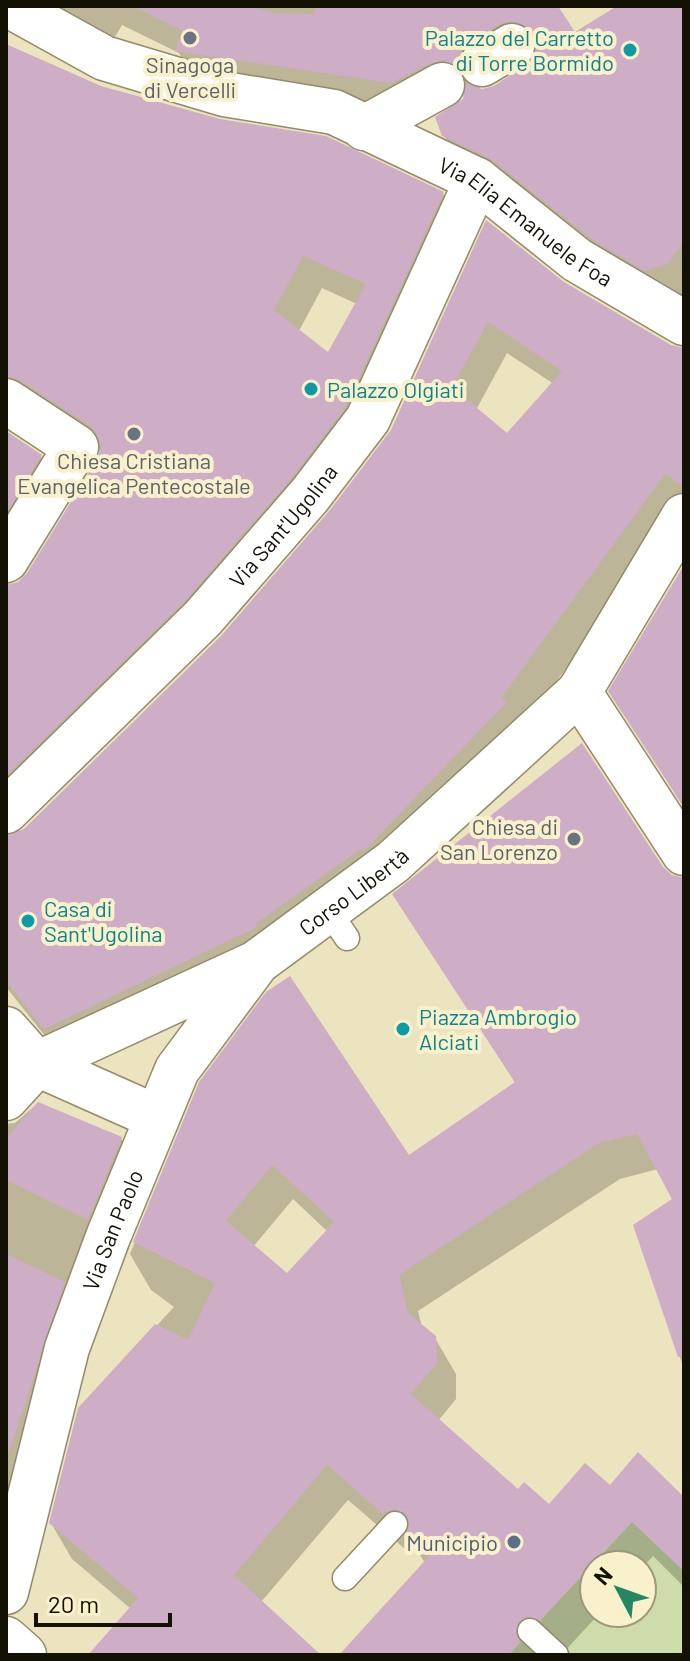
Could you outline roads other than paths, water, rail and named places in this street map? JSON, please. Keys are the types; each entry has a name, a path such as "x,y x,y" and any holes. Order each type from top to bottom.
{"street":[{"name":"Via Elia Emanuele Foa","path":"10,6 59,18 104,58 224,94 334,112 477,180 577,260 684,323"},
{"path":"364,128 442,85"},
{"name":"Via Sant'Ugolina","path":"6,811 203,618 310,495 368,419 477,180"},
{"path":"6,401 76,447 6,560"},
{"name":"Corso Libertà","path":"6,1098 37,1064 337,924 393,862 579,692 684,516"},
{"path":"579,692 684,853"},
{"name":"Via San Paolo","path":"6,1592 67,1348 156,1117 177,1070 256,963"},
{"path":"6,1029 37,1064 156,1117"},
{"path":"6,1639 24,1655"}],"lane":[{"path":"345,1578 395,1524"},
{"path":"530,1631 556,1655"}],"place":[{"name":"Sinagoga di Vercelli","path":"190,38"},
{"name":"Palazzo del Carretto di Torre Bormido","path":"630,50"},
{"name":"Palazzo Olgiati","path":"311,389"},
{"name":"Chiesa Cristiana Evangelica Pentecostale","path":"134,434"},
{"name":"Chiesa di San Lorenzo","path":"574,839"},
{"name":"Casa di Sant'Ugolina","path":"28,921"},
{"name":"Piazza Ambrogio Alciati","path":"403,1029"},
{"name":"Municipio","path":"514,1542"}]}
